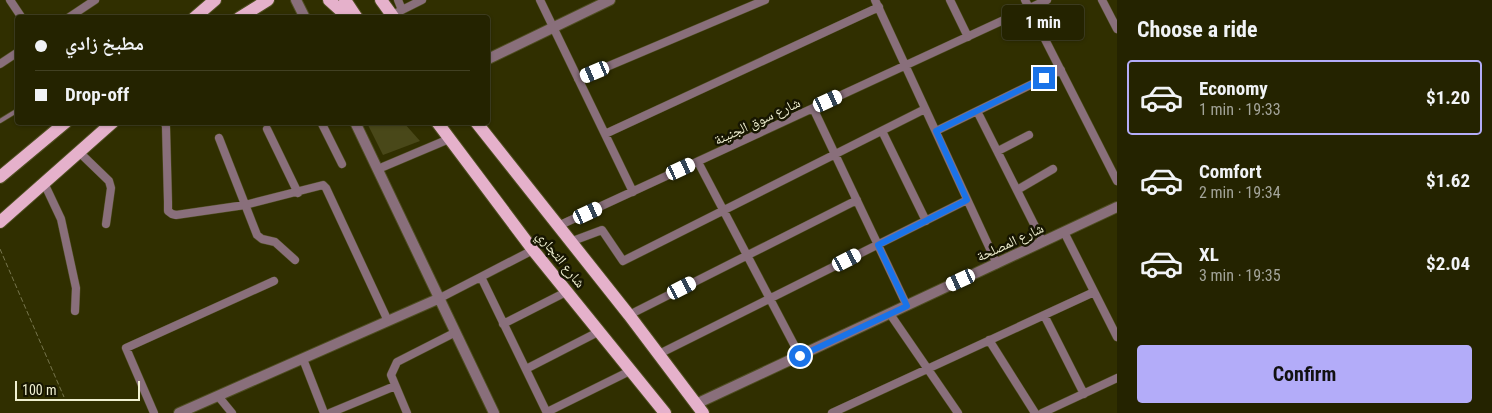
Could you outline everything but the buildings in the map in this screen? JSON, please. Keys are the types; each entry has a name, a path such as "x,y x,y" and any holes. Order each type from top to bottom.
{"main road":[{"path":"198,15 215,0"},
{"path":"236,15 252,0"},
{"path":"244,15 268,0"},
{"path":"330,0 346,15"},
{"path":"345,0 355,15"},
{"path":"381,0 396,14"},
{"path":"0,176 62,125"},
{"path":"0,222 110,125"},
{"name":"شارع التجاري","path":"438,125 533,250 665,413"},
{"name":"شارع التجاري","path":"478,125 629,315 700,409"}],"street":[{"path":"10,0 20,15"},
{"path":"71,15 81,3 95,0"},
{"path":"296,0 304,15"},
{"path":"396,14 398,0"},
{"path":"396,14 422,0"},
{"path":"540,0 633,192"},
{"path":"490,58 610,0"},
{"path":"578,79 764,0"},
{"path":"950,0 968,37"},
{"path":"1025,0 1117,181"},
{"name":"شارع سوق الجنينة","path":"558,226 1047,0"},
{"path":"1102,0 1117,29"},
{"path":"605,134 877,4 997,264"},
{"path":"0,64 15,54"},
{"path":"936,131 1061,70"},
{"path":"813,108 907,306"},
{"path":"570,242 602,230 623,261 925,109"},
{"path":"977,111 1043,242"},
{"path":"166,125 168,211 176,215 245,205 320,186 326,188 388,321"},
{"path":"322,125 342,164"},
{"path":"356,125 494,413"},
{"path":"266,129 298,193"},
{"path":"882,131 926,220"},
{"path":"998,151 1029,135"},
{"path":"219,138 258,235 262,239 275,242 296,260"},
{"path":"378,169 449,139"},
{"path":"79,152 109,181 111,188 106,224"},
{"path":"698,162 800,356"},
{"path":"1017,190 1053,169"},
{"path":"44,183 61,219 76,288 75,311"},
{"path":"629,315 857,200"},
{"path":"659,354 967,200"},
{"name":"شارع المصلحة","path":"700,409 800,356 1117,207"},
{"path":"1064,232 1117,338"},
{"path":"179,413 440,298 533,250"},
{"path":"481,277 547,413 632,370"},
{"path":"154,413 126,348 274,281"},
{"path":"503,324 568,291"},
{"path":"832,413 1094,292"},
{"path":"890,314 958,413"},
{"path":"1044,315 1084,394"},
{"path":"526,369 600,331"},
{"path":"407,413 391,375 397,362 456,332"},
{"path":"989,340 1035,413"},
{"path":"303,359 324,413"},
{"path":"1042,413 1117,378"},
{"path":"330,413 395,386"},
{"path":"218,396 232,413"}],"lane":[{"path":"0,121 15,112"}],"path":[{"path":"0,248 64,397"}],"shaded area":[{"path":"368,125 406,125 420,141 383,155"}],"route":[{"path":"800,356 907,306 878,245 967,200 936,131 1044,78"}]}
